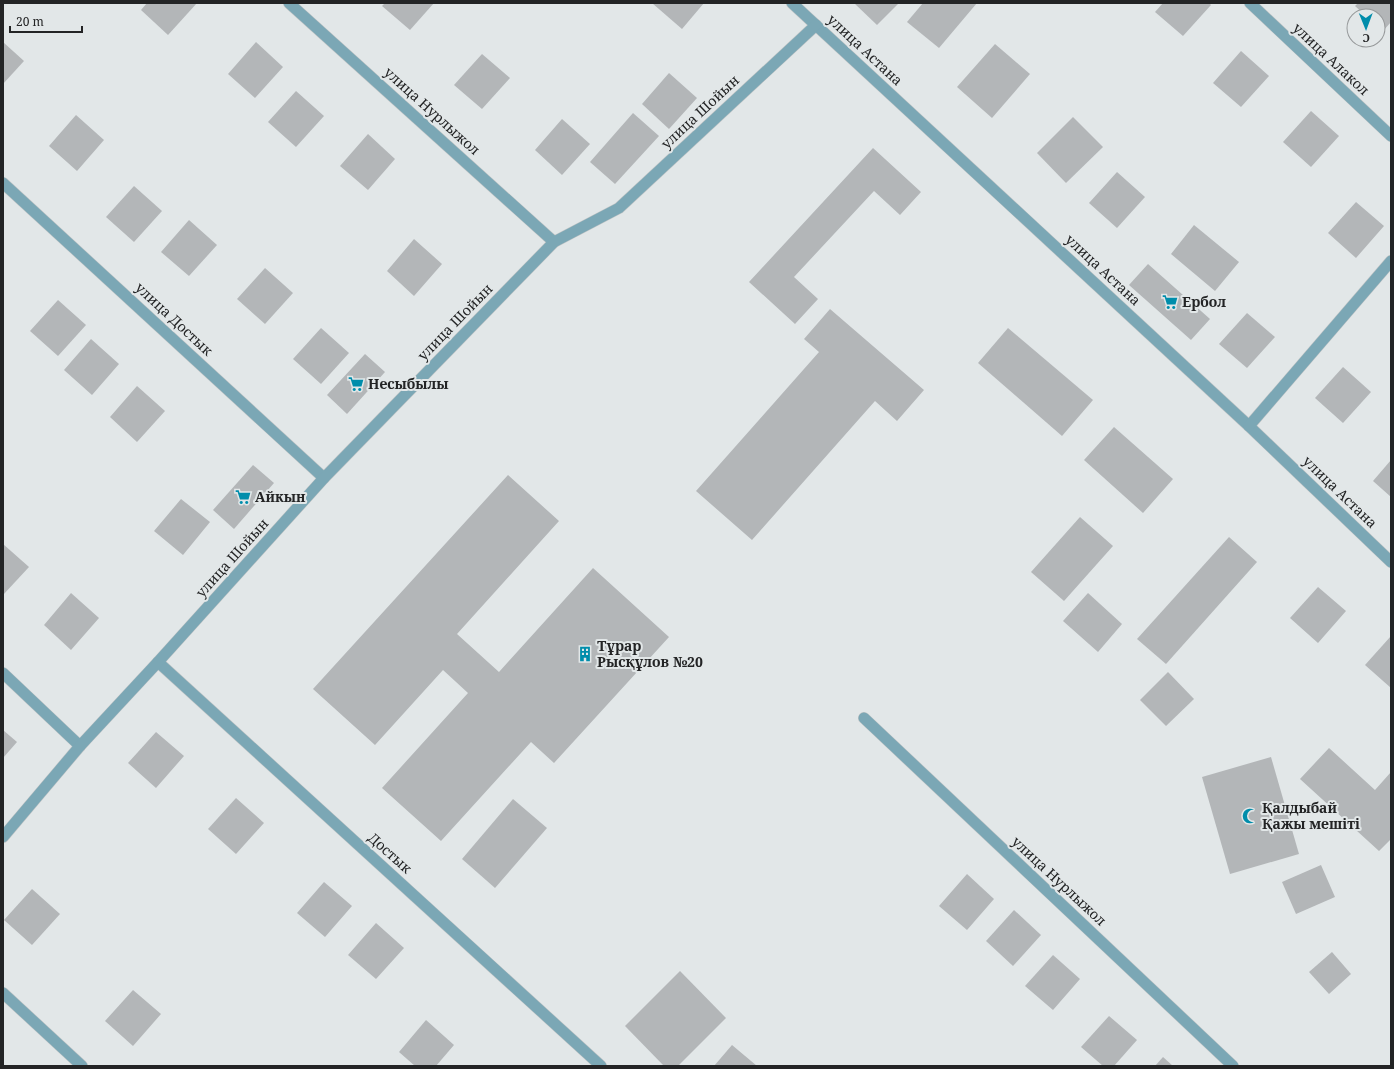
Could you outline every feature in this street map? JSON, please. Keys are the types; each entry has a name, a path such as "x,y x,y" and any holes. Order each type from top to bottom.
{"street":[{"name":"улица Нурлыжол","path":"289,3 554,242"},
{"name":"улица Астана","path":"792,3 1249,426 1391,562"},
{"name":"улица Алакол","path":"1250,3 1391,136"},
{"name":"улица Шойын","path":"3,837 80,746 324,478 554,242 619,208 816,25"},
{"name":"улица Достык","path":"3,183 324,478"},
{"path":"1249,426 1391,261"},
{"name":"Достык","path":"158,662 601,1066"},
{"path":"3,673 80,746"},
{"name":"улица Нурлыжол","path":"864,718 1233,1066"},
{"path":"3,993 82,1066"}],"building":[{"path":"147,3 197,3 168,35 141,10"},
{"path":"385,3 434,3 410,30 382,6"},
{"path":"652,3 704,3 682,29"},
{"path":"854,3 899,3 877,25"},
{"path":"923,3 977,3 939,48 907,22"},
{"path":"1163,3 1209,3 1211,5 1183,36 1155,12"},
{"path":"1358,3 1391,3 1391,22 1386,28 1386,8 1357,8 1355,6"},
{"path":"3,42 24,61 3,84"},
{"path":"256,42 283,67 255,98 228,74"},
{"path":"995,44 1030,74 992,118 957,87"},
{"path":"1241,51 1269,76 1241,107 1213,83"},
{"path":"482,54 510,78 482,109 454,85"},
{"path":"669,73 697,98 669,129 642,104"},
{"path":"296,91 324,116 296,147 268,122"},
{"path":"1311,111 1339,136 1311,167 1283,142"},
{"path":"633,113 659,136 615,184 590,162"},
{"path":"76,115 104,140 77,171 49,146"},
{"path":"1073,117 1103,147 1066,183 1037,153"},
{"path":"562,119 590,144 562,175 535,150"},
{"path":"368,134 395,159 368,190 340,166"},
{"path":"873,148 921,192 900,215 874,191 794,277 818,299 795,324 749,282"},
{"path":"1117,172 1145,197 1117,228 1089,203"},
{"path":"134,186 162,211 134,242 106,217"},
{"path":"1356,202 1384,226 1356,258 1328,233"},
{"path":"189,220 217,245 189,276 161,252"},
{"path":"1194,225 1239,262 1215,291 1171,254"},
{"path":"414,239 442,264 414,296 387,271"},
{"name":"Ербол","path":"1148,264 1210,319 1191,340 1129,285"},
{"path":"265,268 293,293 265,324 237,299"},
{"path":"58,300 86,325 58,356 30,331"},
{"path":"830,309 924,390 897,421 875,401 752,540 696,491 819,352 804,339"},
{"path":"1247,313 1275,337 1247,368 1219,344"},
{"path":"321,328 349,353 321,384 293,359"},
{"path":"1008,328 1093,400 1062,436 978,363"},
{"path":"91,339 119,364 92,395 64,370"},
{"name":"Несыбылы","path":"365,354 385,372 347,414 327,395"},
{"path":"1343,367 1371,392 1343,423 1315,398"},
{"path":"137,386 165,411 137,442 110,417"},
{"path":"1114,427 1173,479 1143,513 1084,460"},
{"path":"1391,460 1391,497 1373,481"},
{"name":"Айкын","path":"253,465 274,483 234,529 213,510"},
{"name":"Тұрар Рысқұлов №20","path":"508,475 559,521 457,634 499,672 593,568 669,637 554,763 531,742 441,841 382,788 468,693 443,670 375,745 313,689"},
{"path":"181,499 210,522 183,555 154,531"},
{"path":"1080,517 1113,546 1064,601 1031,572"},
{"path":"1229,537 1257,562 1166,664 1137,639"},
{"path":"3,544 29,567 3,595"},
{"path":"1318,587 1346,611 1318,643 1290,618"},
{"path":"71,593 99,618 71,650 44,625"},
{"path":"1088,593 1122,624 1098,652 1063,621"},
{"path":"1391,636 1391,688 1365,665"},
{"path":"1168,672 1194,699 1166,726 1140,700"},
{"path":"3,730 17,742 3,758"},
{"path":"156,732 184,756 156,788 128,763"},
{"path":"1329,748 1375,790 1391,772 1391,839 1379,851 1300,779"},
{"name":"Қалдыбай Қажы мешіті","path":"1271,757 1299,854 1230,874 1202,777"},
{"path":"236,798 264,823 236,854 208,829"},
{"path":"513,799 547,828 495,888 462,859"},
{"path":"1321,865 1335,897 1296,914 1282,882"},
{"path":"967,874 994,899 967,930 939,906"},
{"path":"324,882 352,906 325,937 297,913"},
{"path":"32,889 60,914 32,945 4,920"},
{"path":"1014,910 1041,935 1013,966 986,941"},
{"path":"376,923 404,948 376,979 348,955"},
{"path":"1332,952 1351,974 1329,994 1309,972"},
{"path":"1053,955 1080,979 1053,1010 1025,986"},
{"path":"680,971 726,1018 678,1066 664,1066 625,1026"},
{"path":"133,990 161,1014 133,1046 105,1021"},
{"path":"1109,1016 1137,1040 1114,1066 1103,1066 1081,1047"},
{"path":"426,1020 454,1045 436,1066 415,1066 399,1052"},
{"path":"732,1045 757,1066 714,1066"},
{"path":"1163,1057 1173,1066 1155,1066"}],"place":[{"name":"Ербол","path":"1170,302"},
{"name":"Несыбылы","path":"356,384"},
{"name":"Айкын","path":"243,497"},
{"name":"Тұрар Рысқұлов №20","path":"585,654"},
{"name":"Қалдыбай Қажы мешіті","path":"1250,816"}]}
